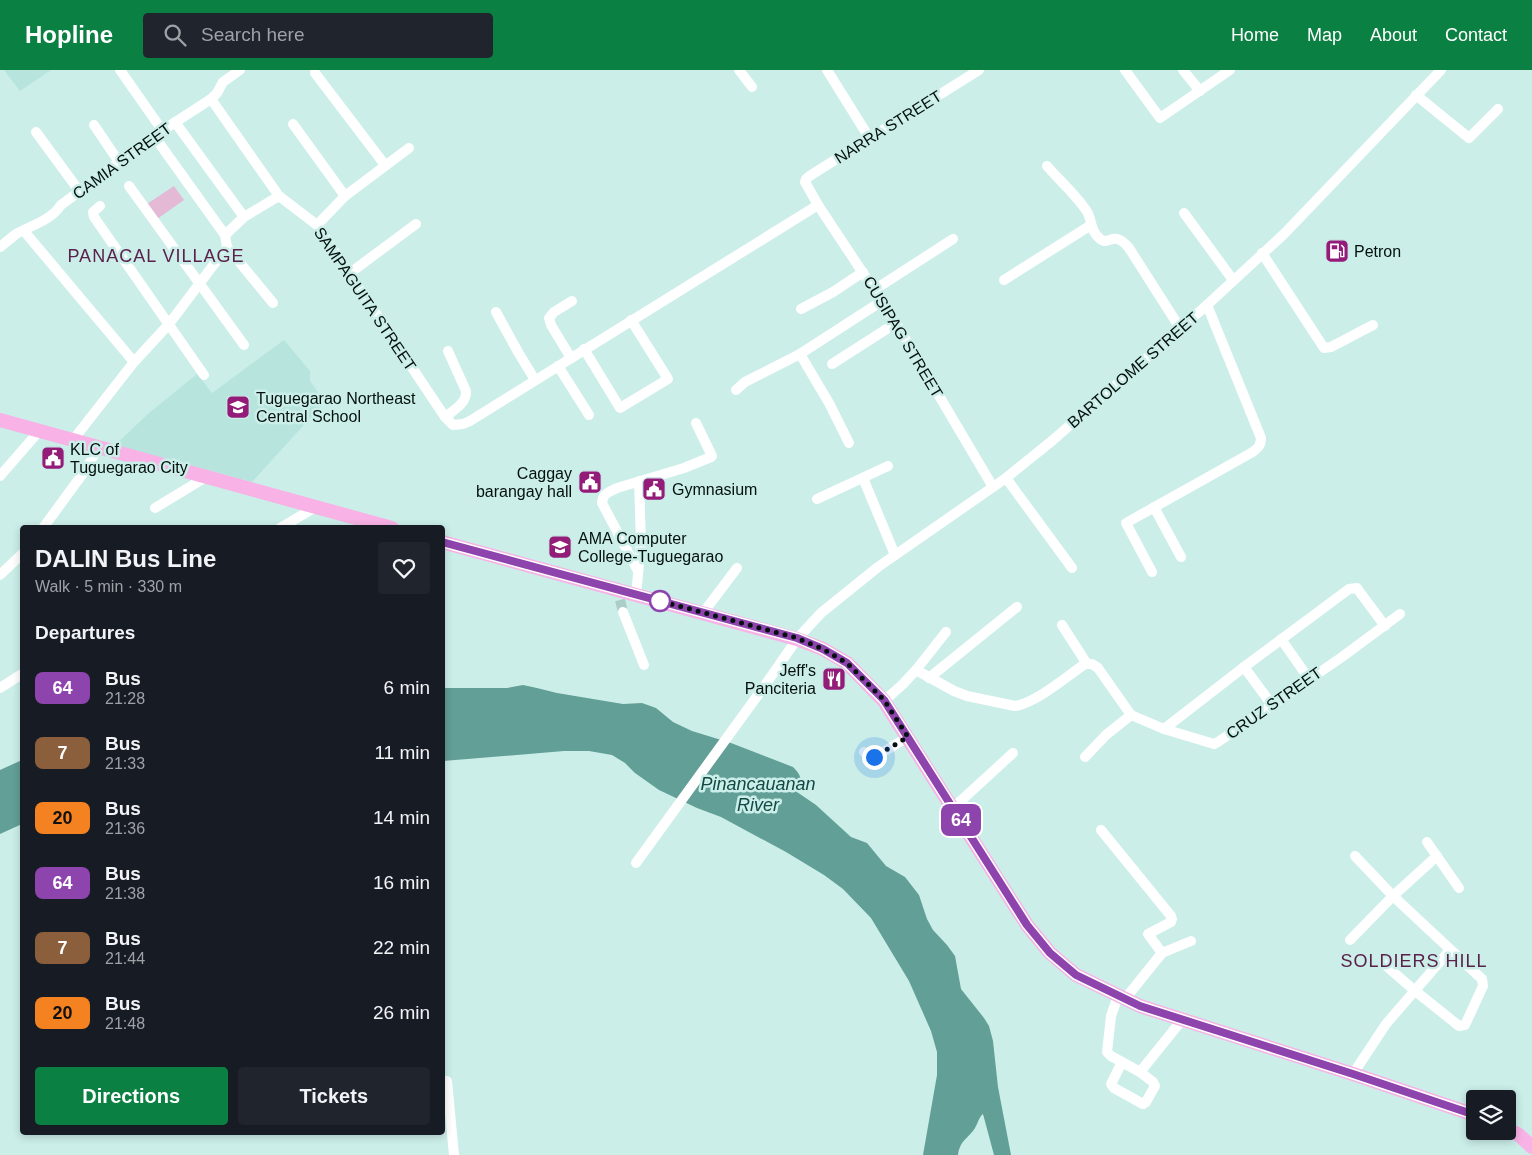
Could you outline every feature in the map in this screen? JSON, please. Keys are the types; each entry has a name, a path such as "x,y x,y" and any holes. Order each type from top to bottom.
{"main road":[{"path":"0,420 381,525"},
{"path":"445,543 621,596 636,595 797,638 823,649 847,663 884,700 1027,925 1050,953 1076,975 1140,1006 1466,1112"},
{"path":"1516,1133 1532,1147"}],"street":[{"path":"120,70 158,133 225,235 226,247 273,303"},
{"name":"CAMIA STREET","path":"0,247 17,234 39,224 57,211 61,205 158,133 211,99 223,82 240,70"},
{"path":"739,70 752,86"},
{"path":"827,70 870,139"},
{"name":"NARRA STREET","path":"808,189 805,182 808,177 979,70"},
{"path":"1125,70 1160,118 1230,70"},
{"path":"1184,70 1200,91"},
{"name":"BARTOLOME STREET","path":"636,863 797,638 822,614 895,555 1006,478 1053,440 1207,305 1284,234 1441,70"},
{"path":"315,73 385,165"},
{"path":"1416,96 1469,138 1498,109"},
{"name":"SAMPAGUITA STREET","path":"211,99 280,196 317,225 445,417"},
{"path":"175,122 244,217"},
{"path":"293,124 345,196"},
{"path":"94,125 119,162"},
{"path":"36,132 80,192"},
{"path":"317,225 345,196 409,148"},
{"path":"1047,166 1087,212 1094,232 1102,241 1117,238 1124,242 1180,328"},
{"path":"129,186 244,345"},
{"name":"CUSIPAG STREET","path":"808,189 896,323 993,487"},
{"path":"225,235 244,217 280,196"},
{"path":"448,351 466,391 466,397 464,401 445,417 453,425 463,424 818,205"},
{"path":"96,209 94,217 204,375"},
{"path":"1184,213 1233,280"},
{"path":"350,273 416,224"},
{"path":"1004,280 1091,225"},
{"path":"24,231 134,362"},
{"path":"874,290 953,239"},
{"path":"73,440 134,362 169,324 226,247"},
{"path":"1262,253 1324,348 1331,347 1373,325"},
{"path":"801,309 833,292 863,272"},
{"path":"570,358 549,318 554,312 572,301"},
{"path":"736,390 750,379 800,354 882,301"},
{"path":"1152,572 1126,523 1251,453 1257,449 1261,442 1207,305"},
{"path":"496,312 535,380"},
{"path":"584,349 620,408 668,379 631,320"},
{"path":"832,364 896,323"},
{"path":"800,354 829,403 849,443"},
{"path":"558,366 589,415"},
{"path":"638,571 602,503 602,499 608,492 711,458 710,451 696,423"},
{"path":"0,476 40,430"},
{"path":"45,525 79,479 99,447"},
{"path":"817,499 888,466"},
{"path":"155,508 206,477"},
{"path":"863,478 895,555"},
{"path":"1006,478 1072,568"},
{"path":"636,595 641,543 639,481"},
{"path":"285,525 316,507"},
{"path":"1154,507 1181,557"},
{"path":"0,575 20,556"},
{"path":"703,613 737,568"},
{"path":"1164,729 1349,589 1356,588 1359,591 1385,626"},
{"path":"929,678 1017,607"},
{"path":"623,612 644,665"},
{"name":"CRUZ STREET","path":"1131,715 1164,729 1209,743 1218,742 1400,614"},
{"path":"1062,625 1087,664"},
{"path":"884,700 916,670 946,632"},
{"path":"1281,639 1309,679"},
{"path":"916,670 967,696 1016,706 1023,705 1034,699 1087,664 1092,664 1098,668 1131,715 1106,735 1084,757"},
{"path":"1244,667 1272,705"},
{"path":"0,688 20,675"},
{"path":"864,752 870,757 874,757 908,737"},
{"path":"953,808 1013,753"},
{"path":"1100,830 1171,916 1171,922 1148,934 1162,953"},
{"path":"1426,842 1460,888"},
{"path":"1355,856 1393,896 1478,975 1483,982 1480,995 1465,1025 1459,1026 1384,964"},
{"path":"1350,940 1393,896 1437,856"},
{"path":"1122,1062 1111,1084 1114,1088 1143,1104 1155,1086 1153,1082 1140,1072 1107,1052 1112,1016 1122,997 1162,953 1191,941"},
{"path":"1353,1074 1386,1024 1450,950"},
{"path":"1140,1072 1182,1020"},
{"path":"447,1081 454,1155"}],"shaded area":[{"path":"4,70 51,70 20,91"},
{"path":"174,186 184,200 157,219 147,204"},
{"name":"Tuguegarao Northeast Central School","path":"284,340 310,371 310,381 325,402 252,482 115,445 149,413 197,374 212,393"}],"water":[{"name":"Pinancauanan River","path":"523,685 557,693 623,704 642,703 656,708 673,722 692,731 731,743 793,767 800,778 797,792 816,805 851,837 867,843 886,866 905,877 919,895 933,930 955,956 961,989 989,1026 1011,1155 994,1155 983,1114 975,1128 962,1143 958,1155 923,1155 937,1075 937,1052 931,1031 909,981 871,918 843,889 824,875 721,817 659,790 612,755 589,751 564,751 445,761 445,688 507,688"},
{"path":"20,761 20,825 0,834 0,770"}],"tunnel":[{"path":"620,600 623,612"}],"bus line":[{"name":"64","path":"445,543 797,638 823,649 847,663 884,700 1027,925 1050,953 1076,975 1140,1006 1466,1112"}],"place":[{"name":"Petron","path":"1337,251"},
{"name":"Tuguegarao Northeast Central School","path":"238,407"},
{"name":"KLC of Tuguegarao City","path":"53,458"},
{"name":"Caggay barangay hall","path":"590,482"},
{"name":"Gymnasium","path":"654,489"},
{"name":"AMA Computer College-Tuguegarao","path":"560,547"},
{"name":"Jeff's Panciteria","path":"834,679"}],"district":[{"name":"PANACAL VILLAGE","path":"156,256"},
{"name":"SOLDIERS HILL","path":"1414,961"}],"route":[{"path":"660,601 653,599 797,638 823,649 847,663 884,700 908,737 874,757"}]}
